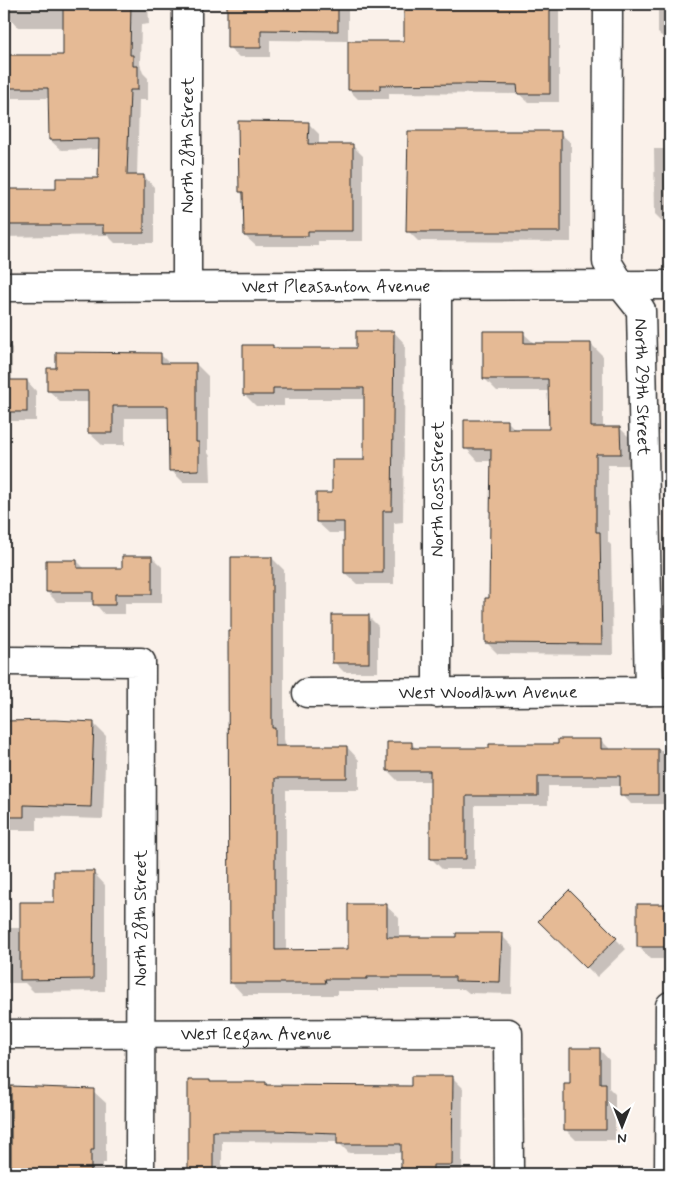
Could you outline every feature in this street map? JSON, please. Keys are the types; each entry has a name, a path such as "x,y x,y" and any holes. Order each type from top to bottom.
{"street":[{"name":"North 28th Street","path":"187,4 187,286"},
{"name":"North 29th Street","path":"608,4 607,262 621,285 641,310 660,691"},
{"name":"West Pleasanton Avenue","path":"4,287 670,285"},
{"name":"North Ross Street","path":"437,286 437,692"},
{"name":"North 28th Street","path":"4,661 141,662 140,1174"},
{"name":"West Woodlawn Avenue","path":"307,693 660,691"},
{"path":"669,1174 670,1006"},
{"name":"West Regan Avenue","path":"4,1034 508,1032 510,1174"}],"building":[{"path":"63,4 131,4 130,55 133,55 133,66 138,66 138,90 130,90 127,175 144,175 144,233 103,233 103,225 4,225 4,189 56,189 56,178 98,178 99,139 49,140 48,88 4,88 4,55 63,55"},
{"path":"227,4 338,4 338,31 261,30 261,48 227,48"},
{"path":"404,4 550,4 550,94 518,94 517,85 380,85 380,90 348,90 348,41 404,41"},
{"path":"238,121 309,122 308,144 353,144 353,231 308,231 308,236 244,236 243,192 239,192"},
{"path":"408,131 561,131 561,232 406,232"},
{"path":"356,331 394,331 392,511 383,511 383,573 344,573 344,522 316,522 316,493 332,493 332,460 364,460 364,388 273,388 273,395 243,395 243,345 273,345 273,348 356,348"},
{"path":"483,331 524,331 524,343 591,343 591,427 620,427 621,454 596,454 596,532 600,532 602,644 485,643 485,598 489,598 491,449 464,449 464,420 508,420 508,429 549,429 548,379 483,379"},
{"path":"56,352 161,353 161,363 196,363 196,442 199,442 199,470 169,471 168,406 113,406 113,433 88,433 88,391 47,391 47,368 56,368"},
{"path":"4,380 27,380 27,412 4,412"},
{"path":"122,556 152,556 152,594 115,594 115,605 93,605 93,592 46,592 46,560 77,560 77,568 122,568"},
{"path":"231,557 272,557 272,728 275,728 275,746 347,746 347,778 275,778 275,950 348,949 348,904 387,904 387,937 456,937 456,933 502,933 500,982 455,981 455,977 367,977 367,979 325,979 326,983 229,983 228,630 231,630"},
{"path":"332,615 369,615 369,663 332,663"},
{"path":"55,720 94,722 91,807 24,805 24,817 4,817 4,721"},
{"path":"558,739 601,739 601,749 658,749 658,795 620,795 620,776 538,776 538,796 466,796 466,859 430,859 430,771 387,771 387,742 412,742 412,748 489,748 489,744 558,744"},
{"path":"54,871 94,871 93,979 20,980 20,902 54,902"},
{"path":"569,890 617,938 586,968 538,921"},
{"path":"637,904 670,904 670,947 637,947"},
{"path":"570,1048 600,1048 600,1083 606,1083 606,1130 564,1130 564,1083 570,1083"},
{"path":"411,1076 453,1076 452,1165 433,1165 433,1174 401,1174 401,1144 337,1144 337,1133 213,1131 213,1174 188,1174 188,1080 266,1082 266,1085 411,1086"},
{"path":"11,1086 94,1089 94,1150 91,1150 91,1174 11,1174"}]}
